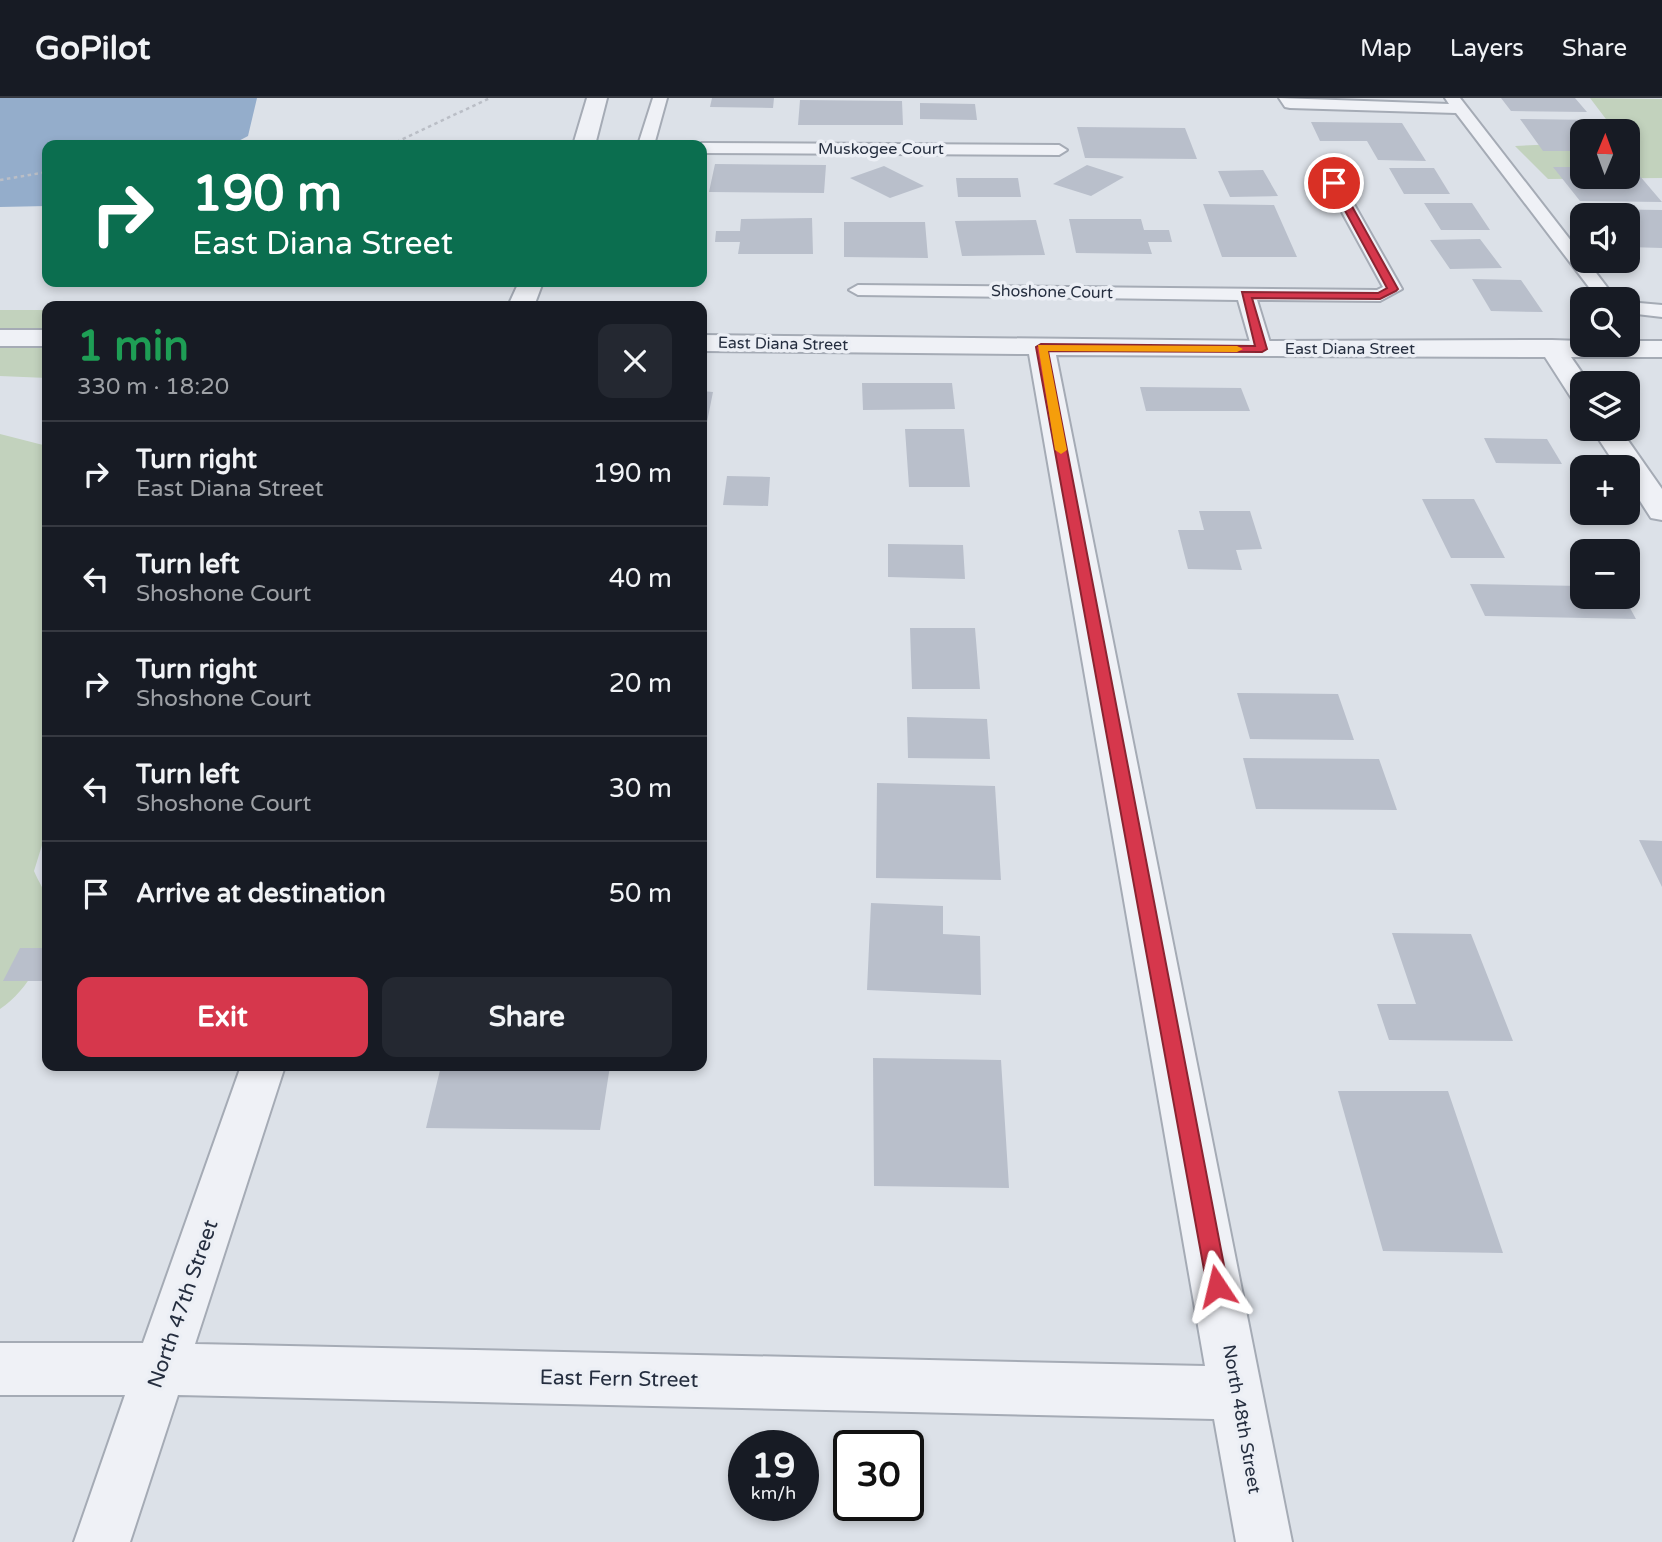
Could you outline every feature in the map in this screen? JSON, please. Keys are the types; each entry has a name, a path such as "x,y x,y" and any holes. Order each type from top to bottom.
{"street":[{"path":"585,140 597,98"},
{"path":"0,338 42,338"},
{"name":"East Diana Street","path":"707,343 1262,349 1662,349"},
{"name":"North 48th Street","path":"1041,347 1265,1542"},
{"path":"1552,348 1570,375"},
{"path":"1614,441 1662,511"},
{"name":"North 47th Street","path":"102,1542 261,1071"},
{"name":"East Fern Street","path":"0,1369 161,1369 1237,1394"}],"lane":[{"path":"647,140 660,98"},
{"path":"1286,98 1290,104 1456,104 1598,287"},
{"name":"Muskogee Court","path":"707,148 1059,150"},
{"name":"Shoshone Court","path":"858,290 1380,296 1393,289 1334,183"},
{"path":"1246,295 1262,349"},
{"path":"1640,309 1662,311"}],"path":[{"path":"401,140 489,98"},
{"path":"0,180 42,173"}],"green space":[{"path":"1590,98 1662,99 1662,178 1640,178 1640,119 1606,119"},
{"path":"1570,144 1570,179 1548,179 1515,146"},
{"path":"0,310 42,310 42,328 0,328"},
{"path":"0,348 42,348 42,378 0,376"},
{"path":"0,434 42,445 42,845 34,871 42,886 42,952 31,976 12,1000 0,1009"}],"water":[{"path":"0,98 257,98 248,136 240,140 42,140 42,206 0,207"}],"building":[{"path":"712,98 774,98 773,108 710,107"},
{"path":"1501,98 1575,98 1587,112 1511,111"},
{"path":"800,100 902,101 903,125 798,125"},
{"path":"920,103 975,104 977,120 920,119"},
{"path":"1520,119 1570,120 1570,151 1543,151"},
{"path":"1311,122 1402,123 1426,161 1378,160 1367,141 1320,141"},
{"path":"1077,127 1185,128 1197,159 1085,158"},
{"path":"715,164 826,165 824,193 709,192"},
{"path":"1087,165 1124,177 1091,196 1053,184"},
{"path":"884,166 924,186 890,198 850,178"},
{"path":"1553,167 1570,167 1570,188"},
{"path":"1389,168 1434,168 1450,194 1404,194"},
{"path":"1263,170 1278,196 1230,197 1218,171"},
{"path":"1640,176 1662,202 1580,201 1570,189 1640,189"},
{"path":"956,178 1018,178 1021,197 958,197"},
{"path":"1424,203 1472,203 1490,230 1441,230"},
{"path":"1203,204 1274,205 1297,257 1222,257"},
{"path":"1640,210 1662,210 1662,248 1640,247"},
{"path":"812,218 813,254 738,254 740,242 715,242 716,231 740,231 741,219"},
{"path":"1069,219 1141,219 1144,230 1169,230 1172,242 1148,242 1152,254 1076,253"},
{"path":"1036,220 1045,255 962,256 955,221"},
{"path":"844,222 925,222 928,258 844,257"},
{"path":"1480,239 1502,268 1450,269 1430,240"},
{"path":"1472,279 1521,280 1543,312 1491,311"},
{"path":"862,383 952,383 955,409 863,410"},
{"path":"1140,387 1241,388 1250,411 1146,411"},
{"path":"707,391 713,392 707,422"},
{"path":"905,429 964,429 970,487 909,487"},
{"path":"1484,438 1547,439 1562,464 1496,463"},
{"path":"727,476 770,477 768,506 723,505"},
{"path":"1422,499 1474,499 1505,558 1451,558"},
{"path":"1199,511 1250,511 1262,549 1236,550 1242,570 1188,569 1178,530 1204,530"},
{"path":"888,544 963,545 965,579 888,577"},
{"path":"1470,584 1570,586 1570,609 1631,609 1636,619 1485,616"},
{"path":"910,628 975,628 980,689 912,689"},
{"path":"1237,693 1338,694 1354,740 1250,739"},
{"path":"907,717 987,719 990,759 908,758"},
{"path":"1243,758 1379,759 1397,810 1256,809"},
{"path":"877,783 995,786 1001,880 876,878"},
{"path":"1639,840 1662,841 1662,887"},
{"path":"871,903 943,906 943,934 980,936 981,995 867,990"},
{"path":"1392,933 1471,934 1513,1041 1389,1040 1377,1004 1416,1004"},
{"path":"20,948 42,948 42,981 3,981"},
{"path":"873,1058 1001,1060 1009,1188 874,1186"},
{"path":"440,1071 609,1071 600,1130 426,1128"},
{"path":"1338,1091 1448,1091 1503,1253 1383,1251"}],"slow traffic":[{"path":"1061,450 1041,347 1237,349"}],"route":[{"path":"1217,1286 1041,347 1262,349 1246,295 1380,296 1393,289 1334,183"}]}
